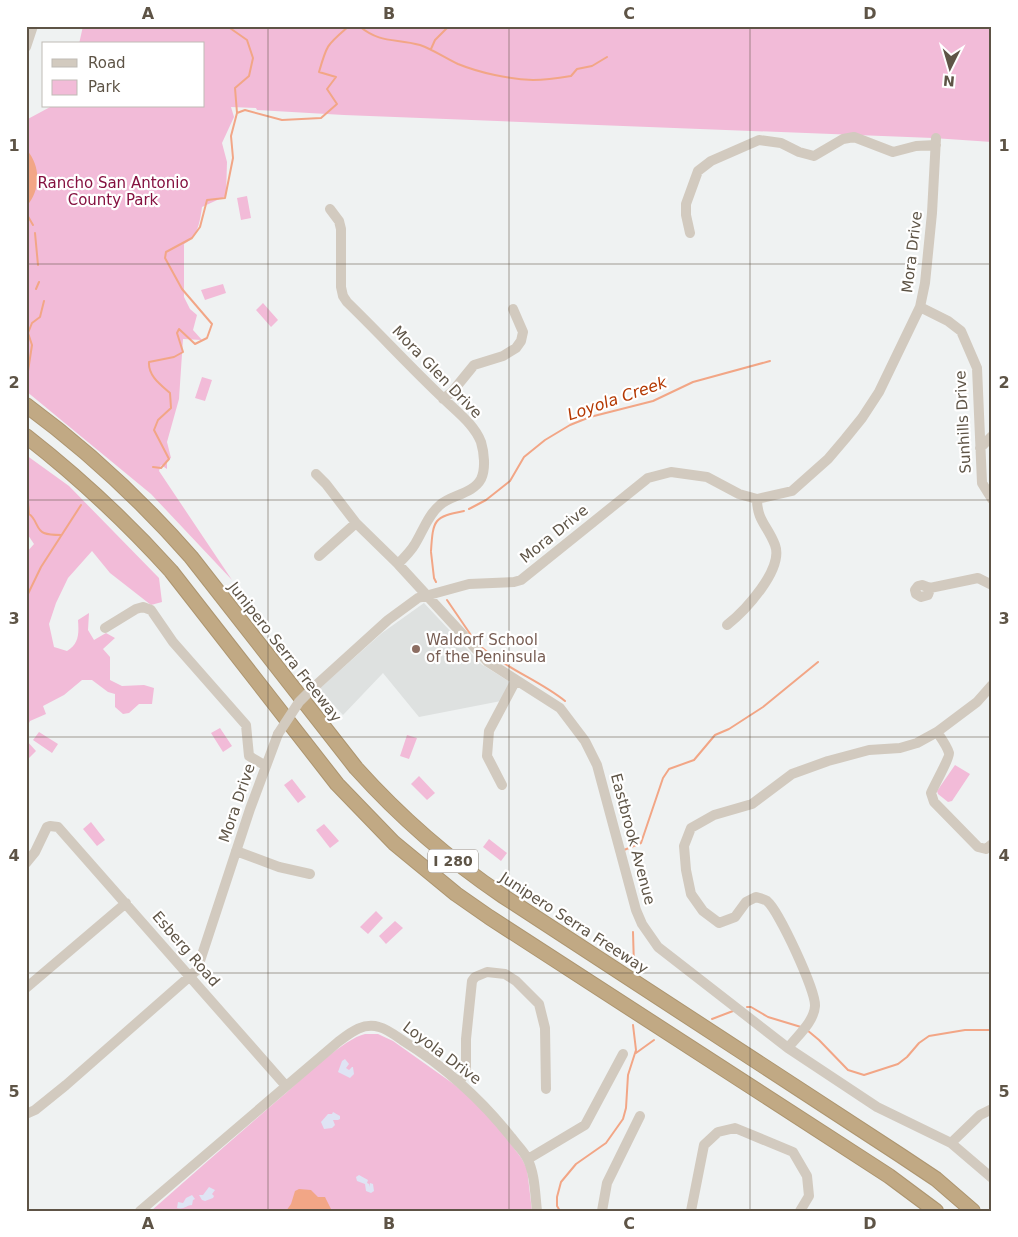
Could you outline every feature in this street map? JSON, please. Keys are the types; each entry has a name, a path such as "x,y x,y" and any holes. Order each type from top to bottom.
{"highway":[{"name":"Junipero Serra Freeway","path":"26,405 75,442 162,524 191,557 356,768 383,798 440,850 503,896 900,1154 936,1179 973,1211"},
{"name":"I 280","path":"26,436 90,488 144,540 171,571 337,784 370,820 424,869 489,917 888,1176 936,1211"}],"street":[{"path":"27,44 33,26"},
{"name":"Mora Drive","path":"26,1114 35,1110 66,1086 196,970 266,766 269,752 278,734 299,702 388,620 414,600 428,595 469,584 521,580 648,478 671,472 708,477 739,494 757,499 792,491 828,459 862,418 878,392 920,307 925,283 931,221 936,141 893,152 854,137 843,139 814,156 800,152 782,143 758,140 711,161 698,171 686,204 686,215 690,233"},
{"name":"Mora Glen Drive","path":"330,209 339,221 341,229 341,287 343,296 443,399 467,421 480,441 484,462 482,477 478,484 470,490 446,501 435,510 415,545 398,564"},
{"name":"Sunhills Drive","path":"920,307 948,321 961,331 977,368 982,483 992,499"},
{"path":"443,399 452,392 474,365 503,356 516,348 521,341 523,332 513,309"},
{"path":"980,448 992,436"},
{"name":"Eastbrook Avenue","path":"316,474 356,523 428,595 488,662 560,708 585,741 598,765 636,910 642,924 658,947 788,1048 878,1107 952,1143 992,1178"},
{"path":"727,625 740,615 766,582 777,558 776,546 757,512 757,499"},
{"path":"319,556 356,523"},
{"path":"930,588 978,578 992,585"},
{"path":"105,628 136,609 143,607 151,610 173,642 246,724 249,756 266,766"},
{"path":"502,786 487,756 490,731 516,680"},
{"path":"788,1048 810,1021 815,1006 812,989 794,949 774,910 767,901 756,897 746,902 735,917 719,923 703,911 691,894 686,870 684,846 691,828 714,815 752,804 792,774 828,761 869,750 900,748 918,743 937,732 977,702 992,685"},
{"path":"937,732 949,753 949,758 938,775 931,793 934,802 978,847 986,849 992,844"},
{"name":"Esberg Road","path":"26,863 35,852 47,827 58,826 286,1086"},
{"path":"236,851 279,867 310,874"},
{"path":"26,988 126,903"},
{"path":"460,1082 466,1069 466,1039 472,981 481,974 496,972 511,977 539,1004 545,1028 546,1089"},
{"name":"Loyola Drive","path":"140,1211 348,1034 362,1027 379,1026 387,1030 411,1045 460,1082 493,1115 528,1158"},
{"path":"536,1211 533,1177 528,1158 585,1125 624,1054"},
{"path":"952,1143 980,1116 992,1109"},
{"path":"602,1211 607,1182 640,1116"},
{"path":"691,1211 704,1145 718,1132 734,1128 793,1152 807,1176 809,1196 800,1211"}],"shaded area":[{"path":"27,150 32,157 37,171 37,186 26,207"},
{"name":"Waldorf School of the Peninsula","path":"424,603 481,664 510,682 501,701 419,717 383,673 343,715 319,689 382,633"},
{"path":"299,1189 311,1190 318,1197 325,1197 332,1211 286,1211 291,1204 295,1191"}],"green space":[{"name":"Rancho San Antonio County Park","path":"83,26 992,26 992,142 933,138 344,115 231,107 234,117 222,143 227,162 226,196 202,207 195,233 184,244 184,297 190,309 197,315 193,330 202,340 183,339 179,399 167,442 171,458 167,460 167,469 161,465 159,471 232,580 151,494 26,391 26,120 48,108 205,108 205,42 79,42"},
{"path":"247,196 251,218 241,220 237,198"},
{"path":"223,284 226,293 205,300 201,290"},
{"path":"263,303 278,320 271,327 256,310"},
{"path":"202,377 212,380 205,401 195,398"},
{"path":"26,455 69,486 159,578 162,602 151,605 110,573 92,551 68,578 56,603 49,624 54,647 67,651 76,642 78,620 89,613 88,630 94,640 106,633 115,638 103,649 110,657 110,680 122,686 144,685 154,688 152,704 139,704 129,713 123,714 115,707 115,694 108,692 92,680 82,680 64,695 43,706 46,714 30,721 26,729 26,553 34,544 26,532"},
{"path":"220,728 232,746 223,752 211,733"},
{"path":"39,732 58,744 52,753 33,740"},
{"path":"407,735 417,738 409,759 400,756"},
{"path":"26,740 36,751 26,761"},
{"path":"955,765 970,774 952,801 948,802 937,791"},
{"path":"419,776 435,793 427,800 411,784"},
{"path":"292,779 306,797 298,803 284,785"},
{"path":"91,822 105,840 97,846 83,829"},
{"path":"324,824 339,841 330,848 316,830"},
{"path":"489,839 507,853 501,861 483,847"},
{"path":"376,911 383,918 368,934 360,927"},
{"path":"395,921 403,928 386,944 379,936"},
{"path":"365,1034 378,1034 393,1041 455,1085 486,1111 522,1159 527,1169 532,1211 151,1211 324,1059 347,1043"}],"sand":[{"path":"345,1059 349,1064 346,1068 349,1070 353,1067 354,1074 350,1078 338,1072 342,1061"},
{"path":"333,1112 340,1116 340,1119 333,1120 335,1125 332,1128 324,1129 321,1122 328,1114"},
{"path":"359,1175 368,1180 369,1187 370,1183 373,1184 374,1191 371,1193 366,1191 365,1184 357,1181 356,1177"},
{"path":"209,1187 215,1190 212,1194 213,1198 205,1201 202,1200 199,1195 203,1195"},
{"path":"192,1195 195,1199 192,1205 177,1208 178,1202 183,1203 186,1198"}],"waterway":[{"path":"153,467 161,468 169,459 154,430 158,420 171,408 170,393 153,376 149,362 174,357 183,352 177,333 179,329 195,344 207,338 212,324 182,289 165,258 166,252 192,238 200,227 207,200 225,198 233,158 231,136 237,113 235,88 249,76 253,58 247,40 227,26"},
{"path":"237,113 245,110 282,120 321,118 337,104 327,89 336,77 319,72 326,50 336,37 349,26"},
{"path":"359,26 374,36 420,45 458,64 485,73 514,78 538,80 571,76 577,69 592,66 607,57"},
{"path":"431,49 435,40 449,26"},
{"path":"26,213 33,225"},
{"path":"35,233 38,265"},
{"path":"36,289 39,282"},
{"path":"28,371 32,345 28,333 32,323 40,317 44,301"},
{"name":"Loyola Creek","path":"469,509 486,500 510,481 524,457 545,440 570,425 590,417 653,401 693,382 770,361"},
{"path":"26,497 29,514 41,532 61,535"},
{"path":"26,598 41,567 81,505"},
{"name":"Loyola Creek","path":"431,551 434,526 437,521 446,515 464,511"},
{"name":"Loyola Creek","path":"431,552 436,582"},
{"name":"Loyola Creek","path":"447,600 475,641"},
{"name":"Loyola Creek","path":"480,646 565,701"},
{"path":"624,850 641,843 663,778 669,769 694,760 715,735 729,729 763,707 818,662"},
{"name":"Loyola Creek","path":"633,932 634,967"},
{"path":"747,1007 751,1007 768,1017 801,1027"},
{"path":"712,1019 733,1011"},
{"name":"Loyola Creek","path":"560,1211 557,1206 557,1197 561,1182 576,1164 606,1143 623,1119 626,1108 628,1075 636,1050 633,1025"},
{"path":"807,1030 848,1070 864,1075 898,1064 919,1043 929,1036 965,1030 992,1030"},
{"path":"636,1053 654,1040"}],"place":[{"name":"Waldorf School of the Peninsula","path":"416,649"}]}
